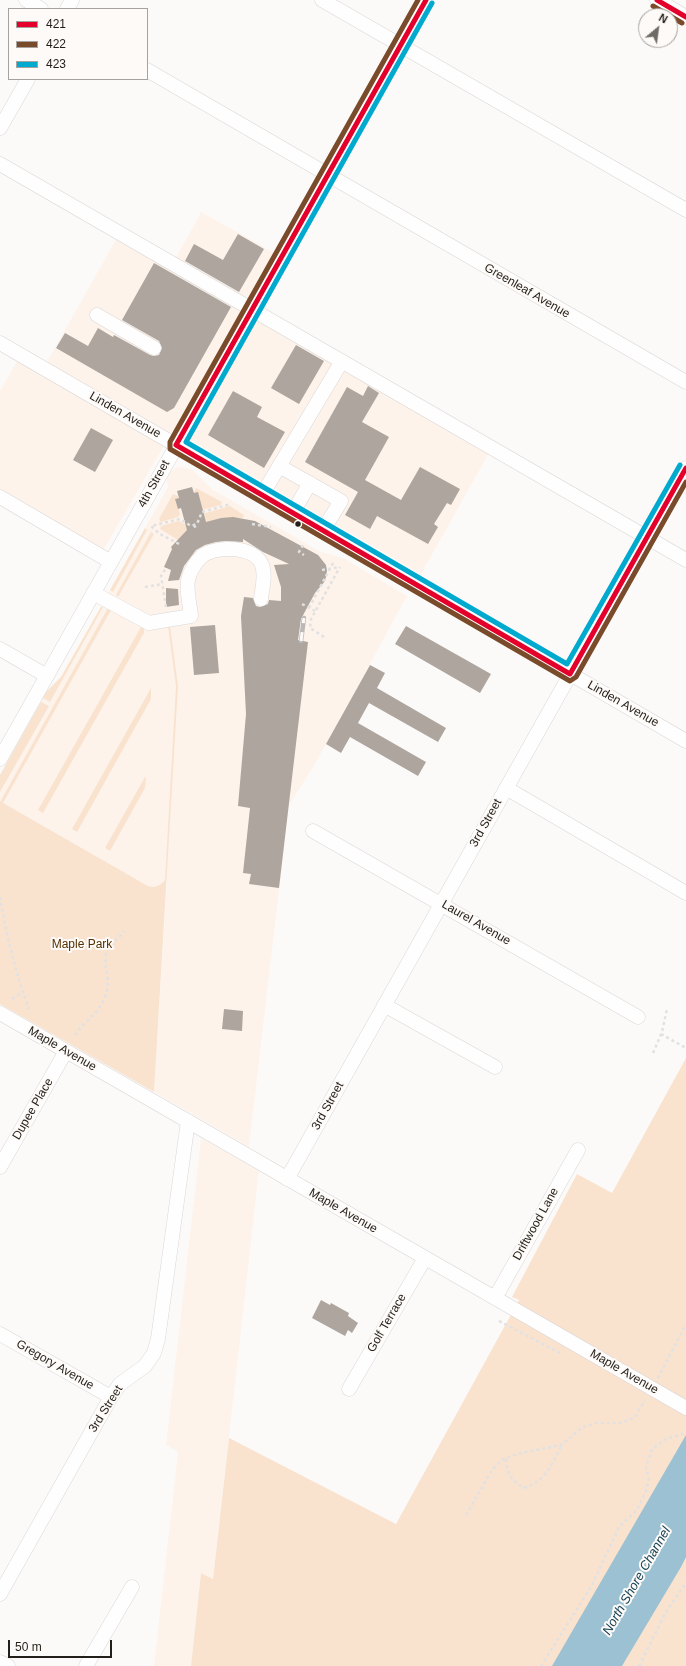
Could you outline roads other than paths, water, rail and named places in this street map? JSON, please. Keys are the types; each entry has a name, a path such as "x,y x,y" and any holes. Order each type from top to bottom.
{"street":[{"path":"26,0 40,8"},
{"path":"322,0 686,210"},
{"name":"4th Street","path":"0,759 426,0"},
{"path":"657,0 686,17"},
{"name":"Greenleaf Avenue","path":"148,71 368,200 686,382"},
{"path":"0,128 27,80"},
{"path":"0,164 686,560"},
{"path":"97,315 154,348"},
{"name":"Linden Avenue","path":"0,343 686,740"},
{"path":"262,495 342,361"},
{"path":"279,466 341,501 323,530"},
{"name":"3rd Street","path":"287,1179 686,468"},
{"path":"293,512 310,483"},
{"path":"0,497 111,562"},
{"path":"93,593 148,623 191,616 187,581 192,569 203,556 215,551 232,549 244,550 259,559 264,574 261,599"},
{"path":"0,649 47,676"},
{"path":"506,788 686,893"},
{"name":"Laurel Avenue","path":"312,831 441,903 638,1017"},
{"path":"384,1005 495,1067"},
{"name":"Maple Avenue","path":"0,1013 686,1408"},
{"name":"Dupee Place","path":"0,1167 66,1051"},
{"name":"3rd Street","path":"0,1594 111,1397 120,1384 145,1366 154,1353 158,1340 188,1121"},
{"name":"Driftwood Lane","path":"495,1298 578,1150"},
{"name":"Golf Terrace","path":"349,1389 425,1258"},
{"name":"Gregory Avenue","path":"0,1334 111,1397"},
{"path":"86,1666 132,1587"},
{"path":"0,1662 8,1666"}],"water":[{"name":"North Shore Channel","path":"686,1435 686,1557 681,1567 622,1666 552,1666"}],"railway":[{"path":"301,641 304,618"}],"park label":[{"name":"Maple Park","path":"82,945"}]}
